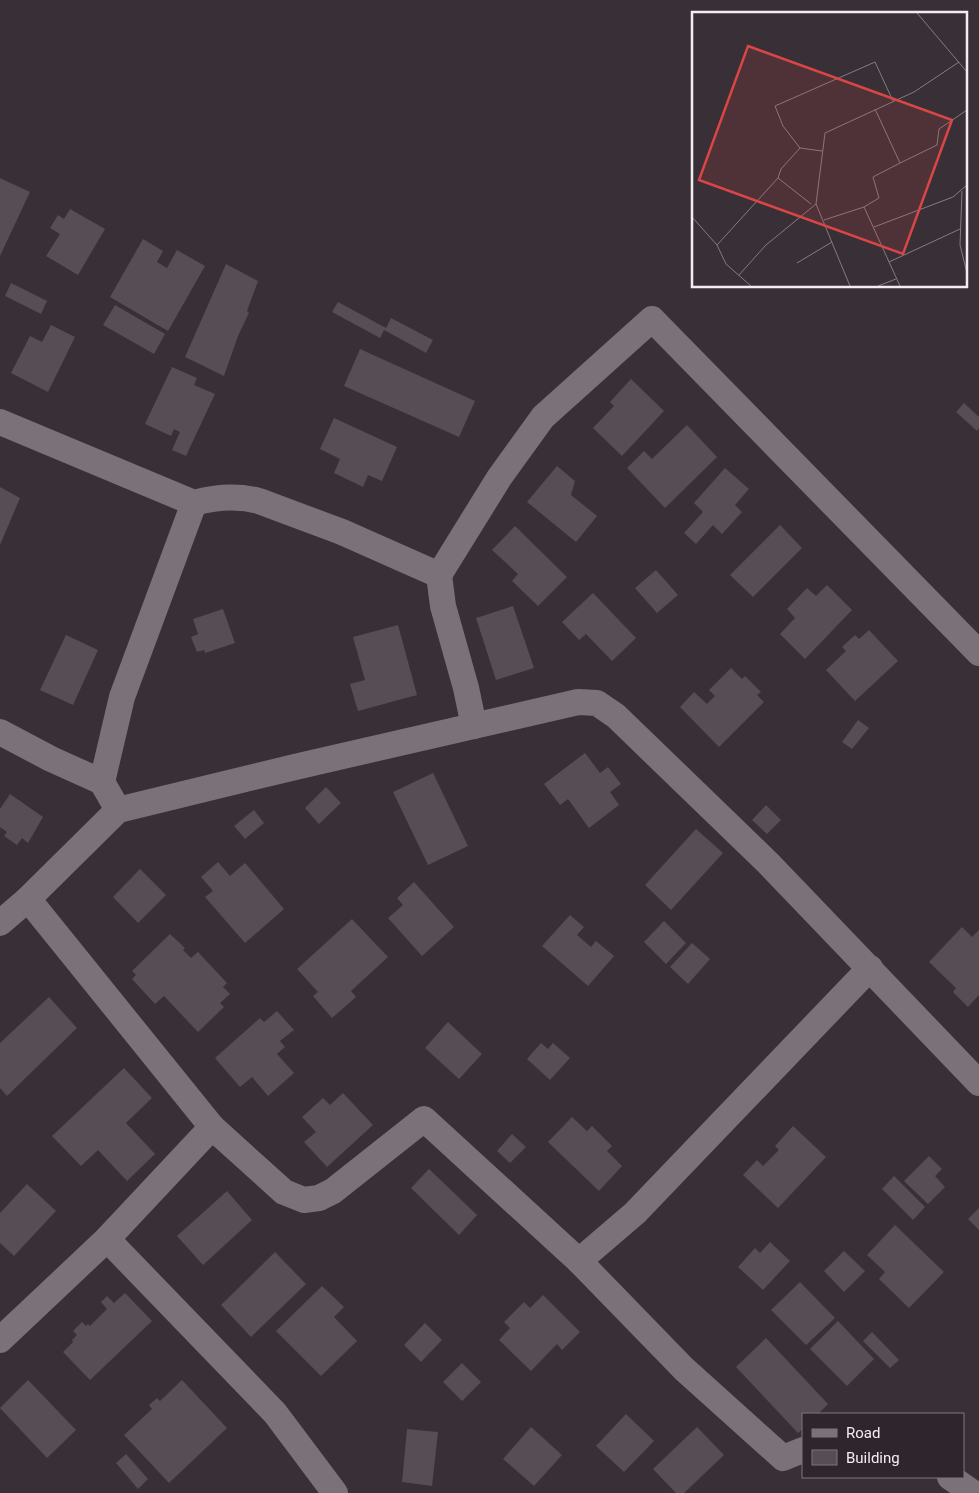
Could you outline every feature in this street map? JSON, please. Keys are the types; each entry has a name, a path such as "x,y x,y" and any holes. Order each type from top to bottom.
{"street":[{"path":"474,726 466,688 442,606 439,575 499,478 543,417 652,319 979,653"},
{"path":"0,422 194,503 230,496 246,497 342,532 439,575"},
{"path":"102,782 122,696 194,503"},
{"path":"0,923 28,899 118,810 578,702 597,703 616,716 768,863 870,968 974,1065"},
{"path":"0,732 50,759 102,782 118,810"},
{"path":"28,899 212,1127 284,1192 304,1200 319,1198 333,1192 424,1119 579,1261 684,1369 783,1458 802,1450"},
{"path":"579,1261 635,1213 870,968"},
{"path":"0,1340 107,1239 212,1127"},
{"path":"107,1239 275,1414 335,1493"},
{"path":"951,1478 973,1493"}],"building":[{"path":"0,178 30,192 0,256"},
{"path":"70,209 105,229 78,275 46,256 60,234 50,228 58,215 64,219"},
{"path":"143,239 163,251 157,262 167,268 177,250 205,266 168,331 110,297"},
{"path":"226,264 258,281 247,311 249,313 238,336 224,376 185,357"},
{"path":"11,283 47,301 41,314 5,296"},
{"path":"338,302 386,328 391,318 433,340 426,353 384,330 380,338 332,312"},
{"path":"115,305 165,334 154,354 103,325"},
{"path":"51,325 75,337 48,392 11,373 30,336 42,342"},
{"path":"360,349 475,401 459,437 344,386"},
{"path":"172,367 197,378 194,385 215,394 186,456 172,450 180,432 174,429 171,436 145,424"},
{"path":"631,379 664,411 622,456 593,428 614,406 610,402"},
{"path":"964,403 979,417 979,428 977,431 956,412"},
{"path":"334,418 397,447 382,481 368,475 363,487 334,473 340,459 320,449"},
{"path":"687,425 717,457 665,508 627,468 644,451 652,459"},
{"path":"557,466 575,481 571,495 597,516 576,542 527,502"},
{"path":"725,468 749,489 735,505 742,512 722,534 713,525 696,544 684,533 703,512 694,503"},
{"path":"0,487 20,498 0,545"},
{"path":"780,525 802,548 753,597 730,575"},
{"path":"515,526 567,577 538,606 512,581 518,574 492,550"},
{"path":"656,570 678,595 657,613 635,588"},
{"path":"827,585 852,610 805,659 780,634 795,618 787,609 807,588 816,596"},
{"path":"593,593 636,638 612,661 586,634 579,640 562,622"},
{"path":"513,606 534,668 496,680 476,618"},
{"path":"223,609 235,643 205,653 204,650 197,652 191,637 198,634 193,619"},
{"path":"398,625 417,695 358,711 350,684 365,680 353,637"},
{"path":"869,630 898,661 855,701 826,670 846,651 842,647 855,635 859,639"},
{"path":"66,635 98,650 73,705 40,690"},
{"path":"731,668 742,679 745,676 761,692 757,695 764,702 719,747 680,707 694,692 707,704 715,696 709,690"},
{"path":"858,720 869,728 852,749 842,742"},
{"path":"585,753 600,773 608,767 621,784 610,792 619,805 589,828 568,799 560,805 544,784"},
{"path":"433,773 468,846 428,865 393,792"},
{"path":"326,787 341,803 319,824 305,808"},
{"path":"10,794 43,817 28,843 22,838 17,845 4,836 7,832 0,827 0,809"},
{"path":"766,805 781,820 767,834 752,820"},
{"path":"254,810 264,823 245,839 234,826"},
{"path":"696,829 723,853 671,910 645,885"},
{"path":"218,862 230,876 245,863 284,909 245,943 205,897 213,891 201,877"},
{"path":"140,869 166,895 138,923 113,897"},
{"path":"414,882 454,927 422,956 388,918 403,905 397,898"},
{"path":"570,915 584,927 577,935 591,947 596,941 614,956 588,986 542,946"},
{"path":"352,919 388,957 351,991 356,997 332,1018 313,996 318,992 297,969"},
{"path":"664,921 686,943 666,964 644,942"},
{"path":"962,927 972,937 979,930 979,995 968,1007 953,992 956,988 929,962"},
{"path":"170,934 185,948 183,950 191,958 198,952 227,983 223,987 230,994 220,1003 224,1007 198,1032 164,996 155,1004 132,979 136,975 132,971"},
{"path":"692,943 710,959 688,984 670,967"},
{"path":"49,997 77,1028 7,1096 0,1088 0,1043"},
{"path":"277,1011 294,1030 280,1041 285,1047 277,1054 294,1073 268,1096 252,1077 240,1087 215,1058 260,1018 264,1022"},
{"path":"448,1022 482,1054 459,1079 425,1048"},
{"path":"541,1043 548,1049 553,1043 570,1058 550,1080 527,1059"},
{"path":"124,1068 152,1098 126,1123 155,1154 127,1181 98,1150 81,1166 52,1136"},
{"path":"343,1093 373,1125 327,1167 304,1142 316,1132 302,1117 323,1098 330,1105"},
{"path":"572,1117 587,1131 592,1126 612,1146 607,1151 622,1166 599,1191 548,1142"},
{"path":"793,1126 826,1157 778,1208 743,1175 757,1160 763,1166 779,1150 775,1146"},
{"path":"512,1134 526,1147 510,1163 497,1151"},
{"path":"929,1156 942,1169 935,1176 945,1187 928,1204 904,1181"},
{"path":"429,1169 477,1215 459,1235 411,1188"},
{"path":"894,1176 925,1207 913,1220 882,1189"},
{"path":"27,1184 56,1211 14,1256 0,1243 0,1213"},
{"path":"227,1191 252,1220 203,1265 177,1236"},
{"path":"979,1208 979,1230 968,1219"},
{"path":"895,1225 944,1272 909,1308 879,1279 885,1272 867,1255"},
{"path":"770,1242 790,1261 763,1290 738,1267 755,1248 760,1253"},
{"path":"844,1251 865,1271 844,1292 824,1271"},
{"path":"275,1252 306,1284 251,1337 221,1305"},
{"path":"800,1282 835,1318 806,1345 771,1310"},
{"path":"322,1286 344,1307 334,1317 357,1341 321,1376 276,1331"},
{"path":"125,1293 152,1321 90,1380 63,1352 73,1342 72,1340 77,1335 73,1331 82,1322 86,1326 88,1324 90,1326 107,1309 101,1302 107,1296 114,1303"},
{"path":"543,1295 580,1332 562,1350 557,1344 531,1371 499,1340 510,1328 504,1322 524,1302 530,1308"},
{"path":"838,1321 874,1359 847,1386 810,1349"},
{"path":"425,1323 442,1340 421,1362 404,1345"},
{"path":"872,1332 899,1360 890,1368 863,1341"},
{"path":"766,1338 828,1404 819,1413 802,1413 802,1430 798,1433 736,1367"},
{"path":"462,1363 481,1382 462,1401 443,1382"},
{"path":"28,1380 76,1430 47,1458 0,1408"},
{"path":"182,1380 227,1428 169,1483 124,1435 152,1409 149,1405 157,1398 160,1401"},
{"path":"626,1414 654,1441 624,1472 596,1446"},
{"path":"531,1427 562,1455 534,1486 503,1459"},
{"path":"697,1427 724,1455 684,1493 676,1493 653,1469"},
{"path":"407,1429 438,1432 432,1486 402,1482"},
{"path":"126,1454 148,1479 138,1489 116,1463"}]}
